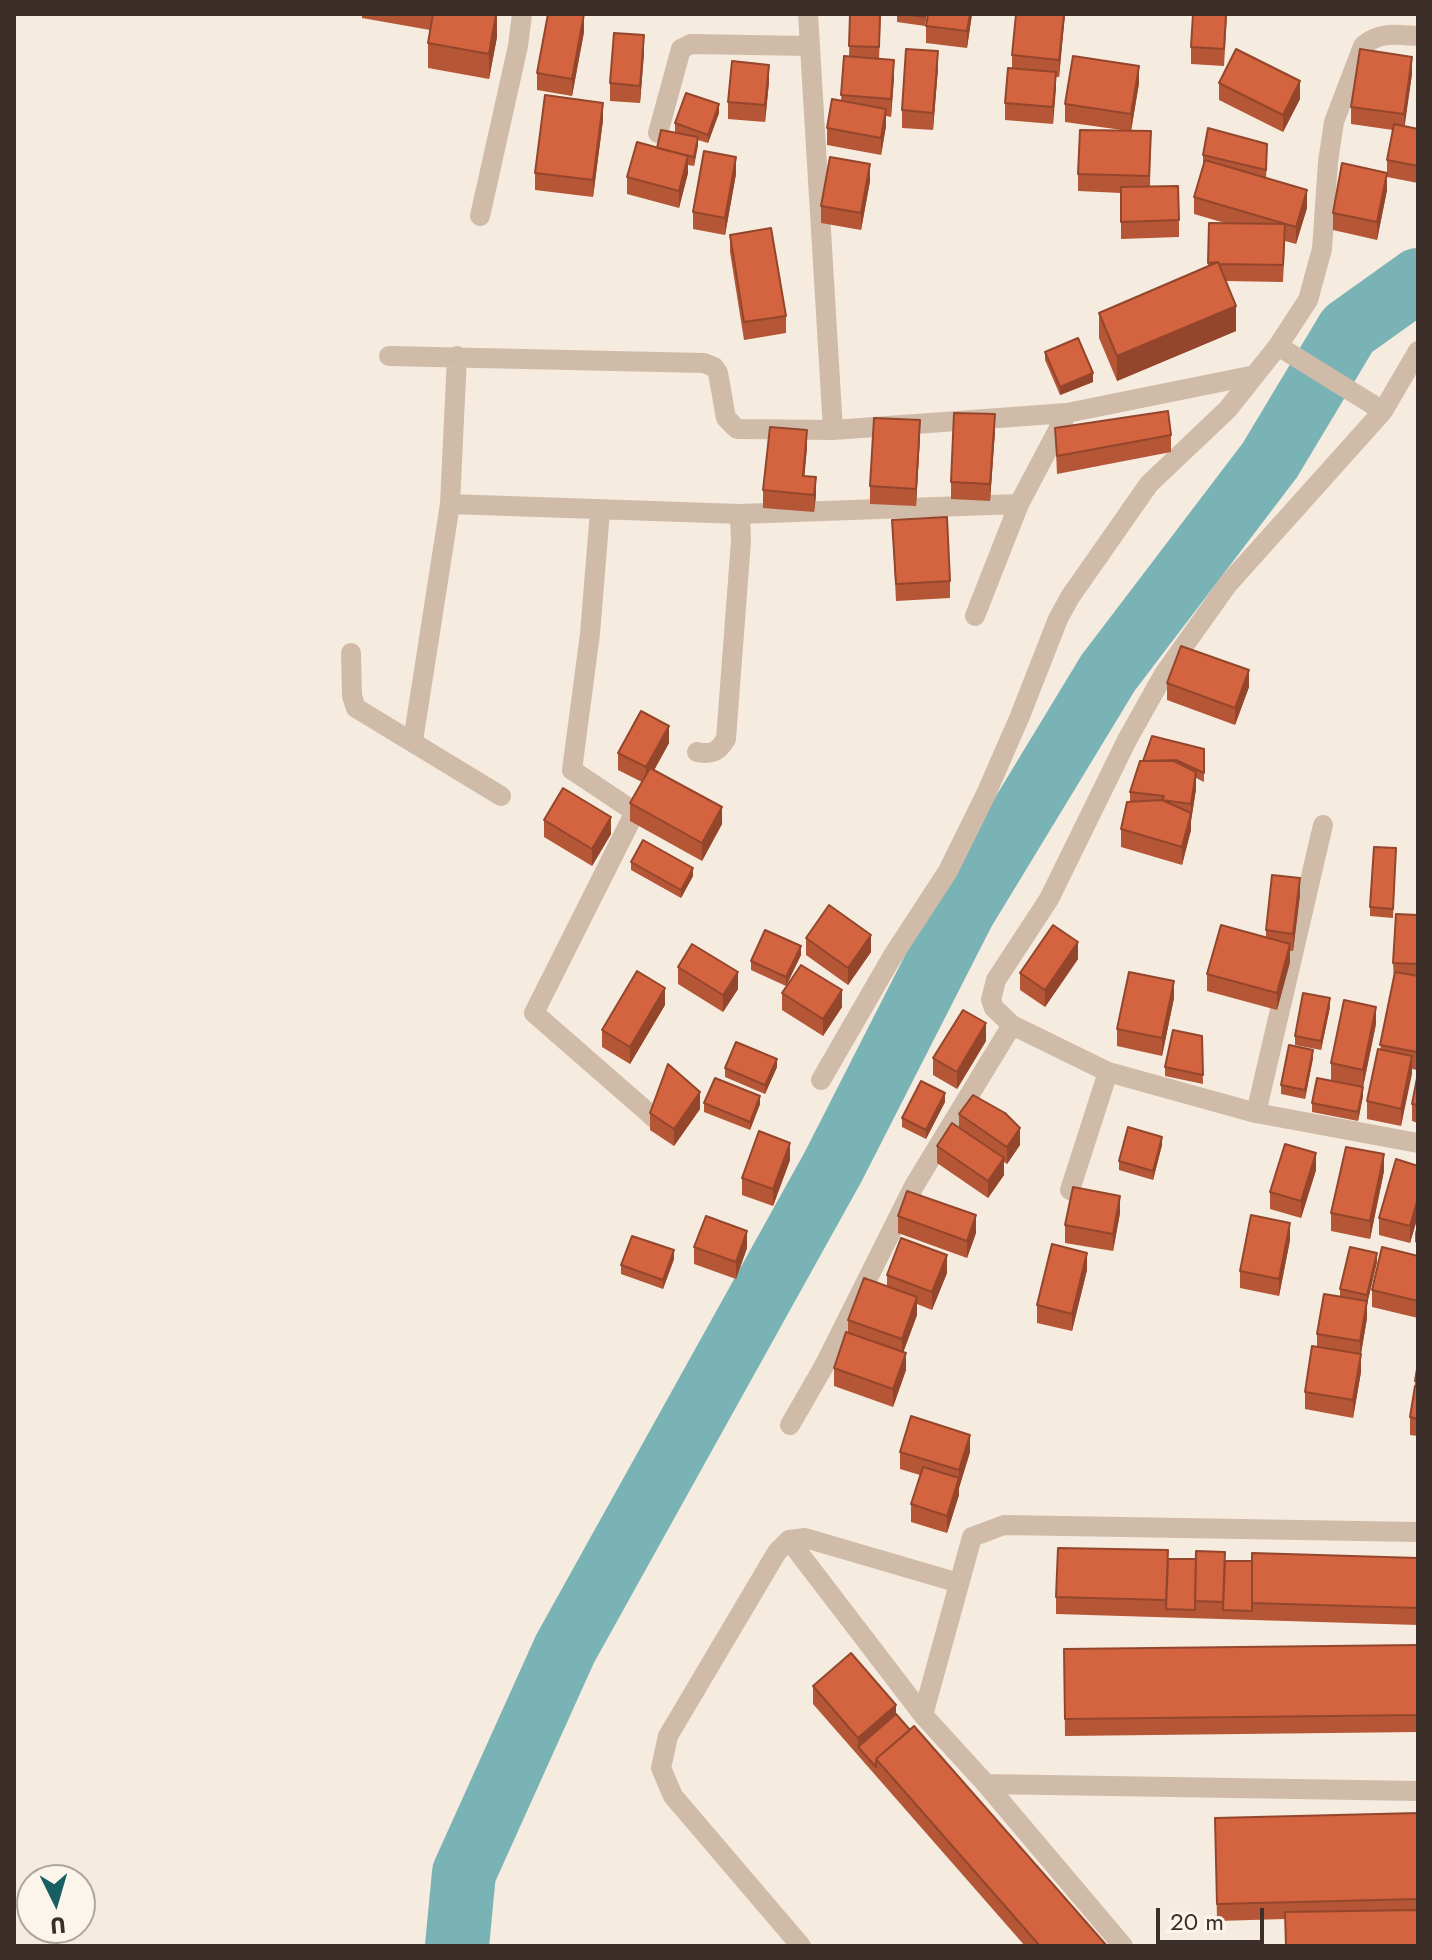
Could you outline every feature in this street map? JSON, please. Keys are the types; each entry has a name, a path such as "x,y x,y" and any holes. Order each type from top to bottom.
{"street":[{"path":"480,216 518,46 522,14"},
{"path":"808,14 833,430"},
{"path":"821,1080 892,957 948,871 986,794 1058,619 1070,597 1149,484 1228,409 1278,346 1308,300 1322,249 1334,122 1363,46 1372,38 1386,34 1418,36"},
{"path":"658,133 681,49 691,44 808,46"},
{"path":"1278,346 1383,411"},
{"path":"1418,351 1383,411 1228,584 1164,674 1127,740 1049,899 996,980 991,1000 994,1008 1012,1025 1108,1072 1256,1113 1418,1143"},
{"path":"389,356 704,363 714,367 718,373 726,418 737,429 833,430 1067,413 1255,375"},
{"path":"413,741 450,504 457,356"},
{"path":"975,616 1019,504 1067,413"},
{"path":"450,504 740,514 1019,504"},
{"path":"600,511 590,634 572,770 635,812 534,1013 677,1137"},
{"path":"697,752 708,754 720,750 726,739 741,541 740,514"},
{"path":"351,653 352,696 356,708 501,796"},
{"path":"1256,1113 1323,825"},
{"path":"790,1425 824,1366 914,1186 1012,1025"},
{"path":"1070,1190 1108,1072"},
{"path":"923,1715 972,1537 1004,1525 1418,1532"},
{"path":"801,1946 673,1796 661,1768 668,1736 777,1552 789,1540 805,1538 959,1583"},
{"path":"789,1540 923,1715 986,1784 1123,1946"},
{"path":"986,1784 1418,1791"}],"building":[{"path":"433,14 496,14 489,54 428,43"},
{"path":"548,14 584,14 572,79 537,73"},
{"path":"850,14 880,14 879,47 849,46"},
{"path":"928,14 970,14 967,31 926,26"},
{"path":"1016,14 1064,14 1059,60 1012,55"},
{"path":"1193,14 1226,14 1224,49 1191,47"},
{"path":"614,33 644,35 640,86 610,83"},
{"path":"906,49 938,51 933,113 902,110"},
{"path":"1236,49 1300,81 1283,115 1219,83"},
{"path":"1360,49 1412,57 1404,114 1351,107"},
{"path":"844,56 894,60 891,99 841,95"},
{"path":"1073,56 1139,66 1131,114 1065,104"},
{"path":"732,61 769,65 765,105 728,102"},
{"path":"1008,68 1056,72 1053,107 1005,103"},
{"path":"686,93 719,104 708,135 675,123"},
{"path":"545,95 603,103 593,180 535,173"},
{"path":"832,99 886,109 881,138 827,128"},
{"path":"1394,124 1418,129 1418,166 1387,160"},
{"path":"1208,128 1267,144 1266,170 1203,155"},
{"path":"661,130 698,137 694,157 657,148"},
{"path":"1080,130 1151,131 1149,176 1078,174"},
{"path":"637,142 688,156 679,191 627,177"},
{"path":"704,151 736,157 725,218 693,212"},
{"path":"830,157 870,164 861,213 821,206"},
{"path":"1205,160 1307,190 1296,227 1194,197"},
{"path":"1342,163 1387,173 1377,222 1333,213"},
{"path":"1178,186 1179,220 1121,222 1121,187"},
{"path":"1209,223 1285,224 1283,265 1208,263"},
{"path":"771,228 786,316 744,322 730,235"},
{"path":"1218,262 1236,306 1117,356 1099,313"},
{"path":"1078,338 1093,373 1060,387 1045,352"},
{"path":"1168,411 1171,435 1057,456 1055,428"},
{"path":"954,413 995,414 990,484 951,482"},
{"path":"874,418 920,420 916,489 870,486"},
{"path":"770,427 807,430 803,476 816,477 814,495 763,490"},
{"path":"947,517 950,581 896,584 892,520"},
{"path":"1181,646 1249,670 1235,708 1167,683"},
{"path":"641,711 669,726 646,767 618,753"},
{"path":"1152,736 1204,749 1204,773 1176,760 1143,761"},
{"path":"1140,761 1174,761 1196,772 1191,804 1162,800 1164,796 1130,792"},
{"path":"650,768 722,807 702,843 630,803"},
{"path":"563,788 611,817 592,849 544,820"},
{"path":"1162,800 1191,813 1182,847 1121,829 1127,802"},
{"path":"643,840 693,868 681,890 631,862"},
{"path":"1374,847 1396,848 1393,909 1370,907"},
{"path":"1272,875 1300,878 1293,934 1266,930"},
{"path":"829,905 871,935 848,968 806,938"},
{"path":"1396,914 1418,915 1418,964 1393,963"},
{"path":"1053,925 1078,942 1045,990 1020,973"},
{"path":"1221,925 1290,944 1277,993 1207,974"},
{"path":"765,930 801,946 786,977 751,961"},
{"path":"692,944 738,972 723,995 678,967"},
{"path":"801,965 842,990 823,1019 782,993"},
{"path":"637,971 665,988 630,1047 602,1030"},
{"path":"1129,972 1174,981 1162,1038 1117,1029"},
{"path":"1395,972 1418,976 1417,1052 1380,1045"},
{"path":"1303,993 1330,998 1321,1041 1295,1036"},
{"path":"1344,1000 1376,1007 1363,1070 1331,1063"},
{"path":"963,1010 986,1023 957,1072 933,1058"},
{"path":"1173,1030 1202,1036 1203,1075 1165,1067"},
{"path":"736,1042 777,1059 765,1085 725,1068"},
{"path":"1289,1045 1313,1050 1305,1090 1281,1085"},
{"path":"1378,1049 1412,1056 1401,1109 1367,1101"},
{"path":"668,1064 700,1092 674,1129 650,1113"},
{"path":"1418,1073 1418,1105 1412,1104"},
{"path":"715,1078 760,1096 750,1122 704,1103"},
{"path":"1317,1078 1363,1087 1358,1112 1312,1103"},
{"path":"921,1081 945,1093 926,1130 902,1118"},
{"path":"973,1095 1005,1113 1020,1128 1007,1147 959,1114"},
{"path":"952,1123 1004,1158 988,1181 937,1146"},
{"path":"1128,1127 1162,1137 1153,1171 1119,1161"},
{"path":"759,1131 790,1143 773,1189 742,1178"},
{"path":"1285,1144 1316,1153 1301,1201 1270,1192"},
{"path":"1346,1147 1384,1154 1370,1221 1331,1213"},
{"path":"1396,1159 1418,1166 1418,1198 1410,1226 1379,1218"},
{"path":"1073,1187 1120,1196 1113,1234 1065,1225"},
{"path":"907,1191 976,1215 967,1241 898,1216"},
{"path":"1251,1215 1290,1223 1279,1279 1240,1271"},
{"path":"706,1216 747,1231 736,1262 694,1247"},
{"path":"632,1236 674,1250 663,1280 621,1265"},
{"path":"901,1238 947,1255 932,1292 887,1275"},
{"path":"1052,1244 1087,1253 1072,1314 1037,1305"},
{"path":"1350,1247 1377,1253 1367,1295 1340,1289"},
{"path":"1382,1247 1418,1256 1418,1301 1372,1290"},
{"path":"864,1278 917,1297 902,1339 848,1320"},
{"path":"1324,1294 1367,1301 1360,1341 1317,1334"},
{"path":"846,1332 906,1353 893,1389 834,1368"},
{"path":"1312,1346 1361,1354 1353,1400 1305,1392"},
{"path":"1415,1386 1418,1386 1418,1419 1410,1417"},
{"path":"911,1416 970,1435 959,1470 900,1452"},
{"path":"923,1467 959,1478 947,1516 911,1504"},
{"path":"1058,1548 1168,1550 1166,1600 1056,1597"},
{"path":"1196,1551 1225,1552 1223,1602 1195,1601"},
{"path":"1252,1553 1418,1558 1418,1608 1252,1603"},
{"path":"1168,1559 1196,1559 1195,1610 1166,1609"},
{"path":"1225,1561 1252,1561 1252,1611 1223,1610"},
{"path":"1418,1645 1418,1715 1065,1719 1064,1649"},
{"path":"851,1653 896,1705 858,1738 813,1686"},
{"path":"896,1714 910,1730 876,1759 876,1767 858,1747"},
{"path":"914,1726 1107,1946 1040,1946 876,1759"},
{"path":"1418,1813 1418,1899 1217,1904 1215,1818"},
{"path":"1418,1910 1418,1946 1286,1946 1285,1912"}],"waterway":[{"path":"457,1946 464,1873 565,1649 833,1167 963,912 1108,673 1270,460 1348,330 1418,280"}]}
